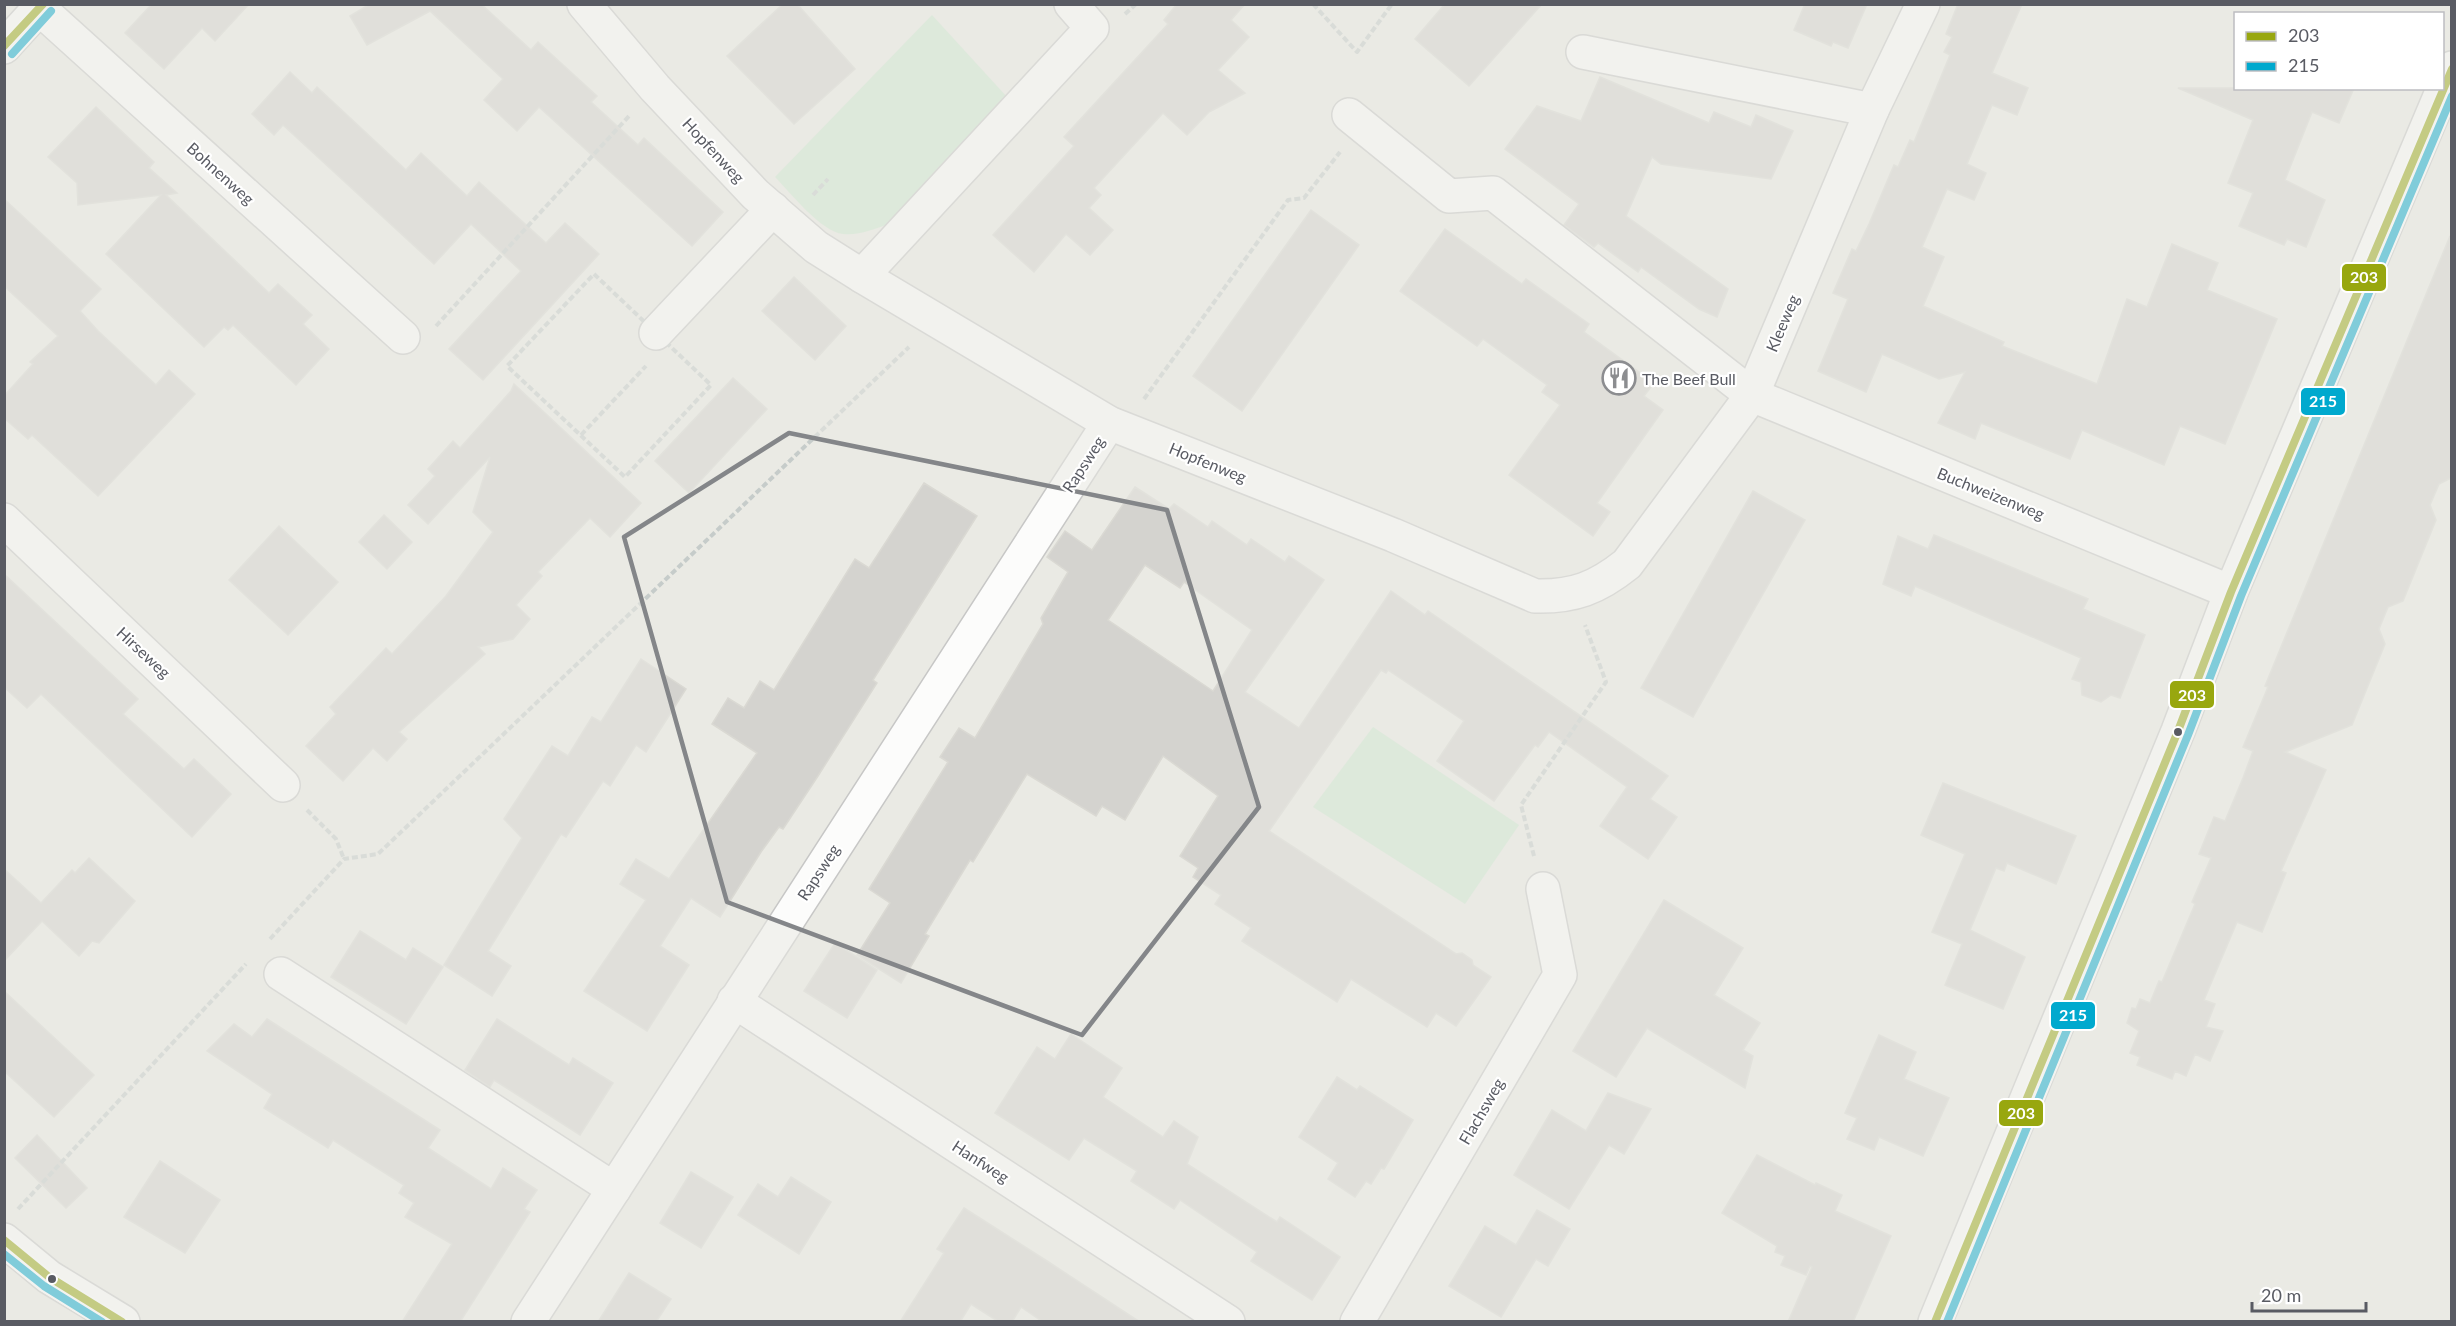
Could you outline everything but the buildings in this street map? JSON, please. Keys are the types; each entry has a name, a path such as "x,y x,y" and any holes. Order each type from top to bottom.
{"street":[{"name":"Hopfenweg","path":"584,4 655,88 773,209 816,247 862,276 1116,426 1393,535 1535,596 1558,597 1574,593"},
{"name":"Kleeweg","path":"1574,593 1605,582 1626,564 1752,395 1872,110 1923,4"},
{"path":"4,47 41,6"},
{"name":"Bohnenweg","path":"41,6 403,337"},
{"path":"862,276 1082,16"},
{"path":"1583,52 1872,110"},
{"path":"2444,85 2451,68"},
{"path":"1935,1322 2178,731 2231,592 2442,90"},
{"name":"Buchweizenweg","path":"1355,120 1449,196 1493,193 1752,395 2231,592"},
{"path":"659,347 773,209"},
{"name":"Rapsweg","path":"528,1322 734,1001 1116,426"},
{"name":"Hirseweg","path":"4,520 283,785"},
{"name":"Flachsweg","path":"1357,1322 1560,975 1543,889"},
{"path":"282,975 614,1189"},
{"name":"Hanfweg","path":"734,1001 1228,1322"},
{"path":"8,1228 49,1277 123,1322"}],"path":[{"path":"1313,4 1357,52 1392,4"},
{"path":"403,337 433,330 655,88"},
{"path":"1116,426 1288,200 1304,198 1355,120"},
{"path":"594,274 659,347 711,385 625,477 507,366 594,274"},
{"path":"265,944 344,859 378,854 938,320"},
{"path":"581,435 659,347"},
{"path":"1543,889 1521,805 1606,682 1574,593"},
{"path":"283,785 336,839 344,859"},
{"path":"8,1228 249,961"}],"highlighted area":[{"path":"789,433 1167,510 1259,807 1082,1035 727,902 624,537"}],"green space":[{"path":"932,15 1007,97 889,224 854,234 834,232 816,219 775,177"},
{"path":"1373,727 1519,825 1465,904 1313,807"}],"transit line":[{"name":"203","path":"4,46 43,4"},
{"name":"215","path":"12,54 51,11"},
{"name":"203","path":"2444,88 2452,69"},
{"name":"203","path":"1935,1322 2178,731 2231,592 2443,90"},
{"name":"215","path":"1947,1322 2188,735 2241,596 2452,96"},
{"name":"203","path":"4,1240 49,1277 122,1322"},
{"name":"215","path":"4,1254 44,1286 102,1322"}],"place":[{"name":"The Beef Bull","path":"1619,378"}]}
